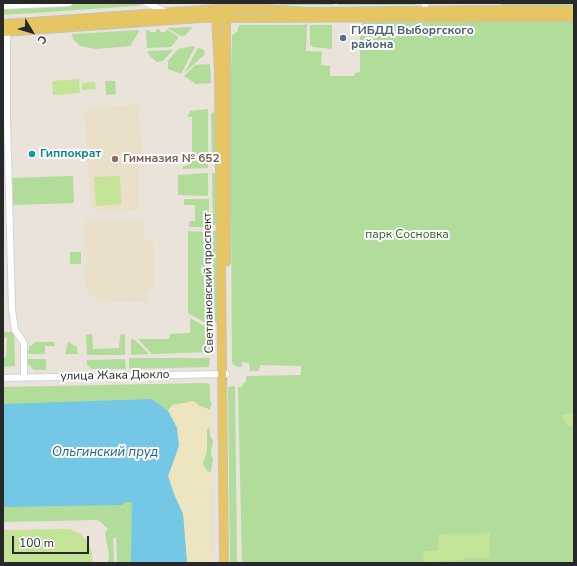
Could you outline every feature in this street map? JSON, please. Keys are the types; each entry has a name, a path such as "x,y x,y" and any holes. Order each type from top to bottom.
{"main road":[{"path":"3,24 166,12 216,6 271,6 308,12 425,7 574,17"},
{"name":"Светлановский проспект","path":"216,6 219,72 229,563"},
{"name":"Светлановский проспект","path":"224,563 226,6"},
{"path":"6,35 200,18 478,10 574,10"}],"street":[{"path":"3,6 69,3"},
{"path":"147,3 166,12"},
{"path":"6,35 12,309 15,330 24,343 24,377"},
{"name":"улица Жака Дюкло","path":"3,378 224,374"}],"shaded area":[{"name":"Гимназия № 652","path":"138,104 143,156 141,157 142,168 138,171 138,210 101,212 95,210 90,205 85,109"},
{"path":"85,220 144,221 145,241 153,241 154,287 147,294 147,302 100,301 86,291"}],"green space":[{"path":"94,3 143,4 136,6 3,15 3,9"},
{"path":"280,3 333,3 333,5 281,5"},
{"path":"338,3 418,3 415,5 338,5"},
{"path":"501,3 574,3 574,5 502,6"},
{"name":"парк Сосновка","path":"574,20 574,563 242,563 238,387 241,387 248,376 301,375 301,366 260,365 259,371 250,371 249,363 242,362 241,367 239,367 232,363 231,209 229,205 231,204 230,105 232,35 237,32 239,25 304,25 307,23 306,51 322,52 321,65 330,66 330,76 355,76 355,73 360,72 360,26 364,21"},
{"path":"310,25 332,25 332,49 313,47 310,45"},
{"path":"192,27 185,36 181,36 167,28"},
{"path":"160,29 160,32 166,32 166,29 179,37 171,47 147,48 146,30 156,32 156,30"},
{"path":"140,30 130,46 96,49 80,46 73,39 72,34"},
{"path":"193,46 195,47 181,74 168,69 168,61 178,49"},
{"path":"198,48 204,50 205,54 184,73"},
{"path":"173,50 163,61 157,62 147,51"},
{"path":"210,64 211,83 196,84 184,76 195,65"},
{"path":"79,79 80,93 53,95 52,81"},
{"path":"105,81 115,81 116,94 106,95"},
{"path":"95,82 96,89 82,90 82,83"},
{"path":"208,109 208,168 183,169 183,166 187,166 188,163 192,162 192,117 187,117 190,111"},
{"path":"215,112 216,163 212,163 211,113"},
{"path":"208,173 208,196 178,195 178,175"},
{"path":"212,173 216,173 216,225 213,225"},
{"path":"73,176 74,203 12,205 11,178"},
{"path":"120,176 121,204 96,206 94,177"},
{"path":"184,199 209,199 209,227 189,227 189,221 195,221 195,205 184,205"},
{"path":"188,231 208,232 209,325 188,313"},
{"path":"212,231 216,231 217,322 215,322 213,312"},
{"path":"70,252 81,252 81,264 70,264"},
{"path":"190,318 211,330 213,349 210,352 152,354 138,339 169,339 170,334 190,333"},
{"path":"3,332 14,332 15,366 3,367 3,357 6,357 7,338 3,337"},
{"path":"92,334 93,349 119,348 120,335 125,334 125,355 87,355 86,335"},
{"path":"131,339 135,340 149,354 131,355"},
{"path":"36,342 54,342 55,346 45,346 45,354 28,354 29,347"},
{"path":"68,342 77,347 78,354 65,354"},
{"path":"129,358 210,358 209,367 129,369"},
{"path":"28,359 46,359 46,370 34,370 28,364"},
{"path":"125,359 126,369 91,369 87,365 87,360"},
{"name":"Ольгинский пруд","path":"206,383 210,385 210,401 212,404 210,408 210,436 213,441 211,450 211,455 213,458 211,471 212,563 117,563 116,537 113,539 114,563 108,563 109,555 105,533 108,529 98,520 3,522 3,387"},
{"path":"235,386 237,563 230,563 228,387"},
{"path":"574,412 574,425 568,427 562,415"},
{"path":"69,529 79,533 87,541 92,552 92,563 3,563 3,530"},
{"path":"490,533 490,558 465,558 465,560 424,563 423,551 438,551 438,534"}],"sand":[{"path":"194,401 198,405 211,410 211,427 207,430 207,451 203,463 207,471 211,472 212,563 187,563 183,514 168,476 173,463 177,428 168,411 172,405"}],"water":[{"name":"Ольгинский пруд","path":"152,399 168,411 177,428 179,446 168,476 183,514 187,563 131,563 132,502 125,502 122,505 3,507 3,404"}],"place":[{"name":"ГИБДД Выборгского района","path":"343,38"},
{"name":"Гиппократ","path":"32,154"},
{"name":"Гимназия № 652","path":"115,159"}]}
